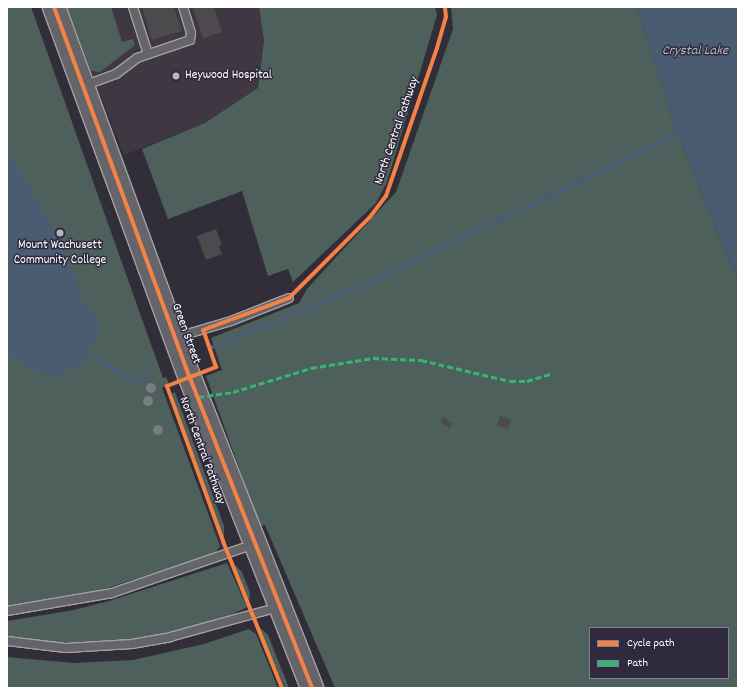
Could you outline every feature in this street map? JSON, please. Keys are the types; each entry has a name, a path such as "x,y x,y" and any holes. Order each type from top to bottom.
{"street":[{"name":"Green Street","path":"54,7 254,544 312,688"}],"lane":[{"path":"133,7 148,54"},
{"path":"83,86 109,78 137,58 190,40 191,33 183,7"},
{"path":"176,338 231,321 289,298"},
{"path":"7,611 112,593 254,544"},
{"path":"7,641 66,648 132,644 170,637 279,607"}],"shaded area":[{"name":"Mount Wachusett Community College","path":"7,7 31,7 163,378 166,377 169,384 162,388 220,546 215,553 98,591 7,607"},
{"name":"Heywood Hospital","path":"66,7 259,7 264,40 258,88 205,123 124,155"},
{"path":"67,7 111,7 122,42 133,39 135,45 100,72 91,71"},
{"path":"259,7 435,7 437,15 387,182 376,203 293,282 288,269 268,276 242,191 168,219 142,149 205,123 258,88 264,40"},
{"path":"451,7 636,7 676,129 731,265 738,275 738,688 335,688 265,525 260,526 206,376 222,370 211,338 299,303 307,289 396,192 453,29"},
{"path":"175,392 224,526 224,540 172,394"},
{"path":"227,563 247,607 229,616 168,634 111,643 38,642 7,638 7,621 74,610 109,601"},
{"path":"234,564 242,572 250,593 249,603"},
{"path":"257,625 268,635 289,688 285,688"},
{"path":"249,629 256,634 278,688 7,688 7,657 74,663 133,660 204,644"}],"water":[{"name":"Crystal Lake","path":"636,7 738,7 738,275 731,265 676,129"},
{"path":"7,150 50,222 77,281 79,298 92,311 98,322 99,333 87,351 86,360 57,377 30,369 7,353"}],"building":[{"path":"142,7 174,7 182,31 152,40"},
{"path":"192,7 214,7 222,32 203,38"},
{"path":"216,229 222,245 219,246 222,254 206,260 197,236"},
{"path":"500,416 511,420 508,430 497,425"},
{"path":"444,417 453,424 449,429 440,422"}],"waterway":[{"path":"210,348 364,285 678,134"},
{"path":"87,351 129,380 151,377"}],"marked path":[{"path":"198,397 233,392 311,368 373,358 421,360 510,381 527,381 550,374"}],"cycle path":[{"name":"North Central Pathway","path":"54,7 190,378 312,688"},
{"name":"North Central Pathway","path":"282,688 223,541 167,386 216,367 203,330 289,298 370,217 386,196 437,48 446,17 445,7"}],"place":[{"name":"Heywood Hospital","path":"176,76"},
{"name":"Mount Wachusett Community College","path":"60,233"}]}
